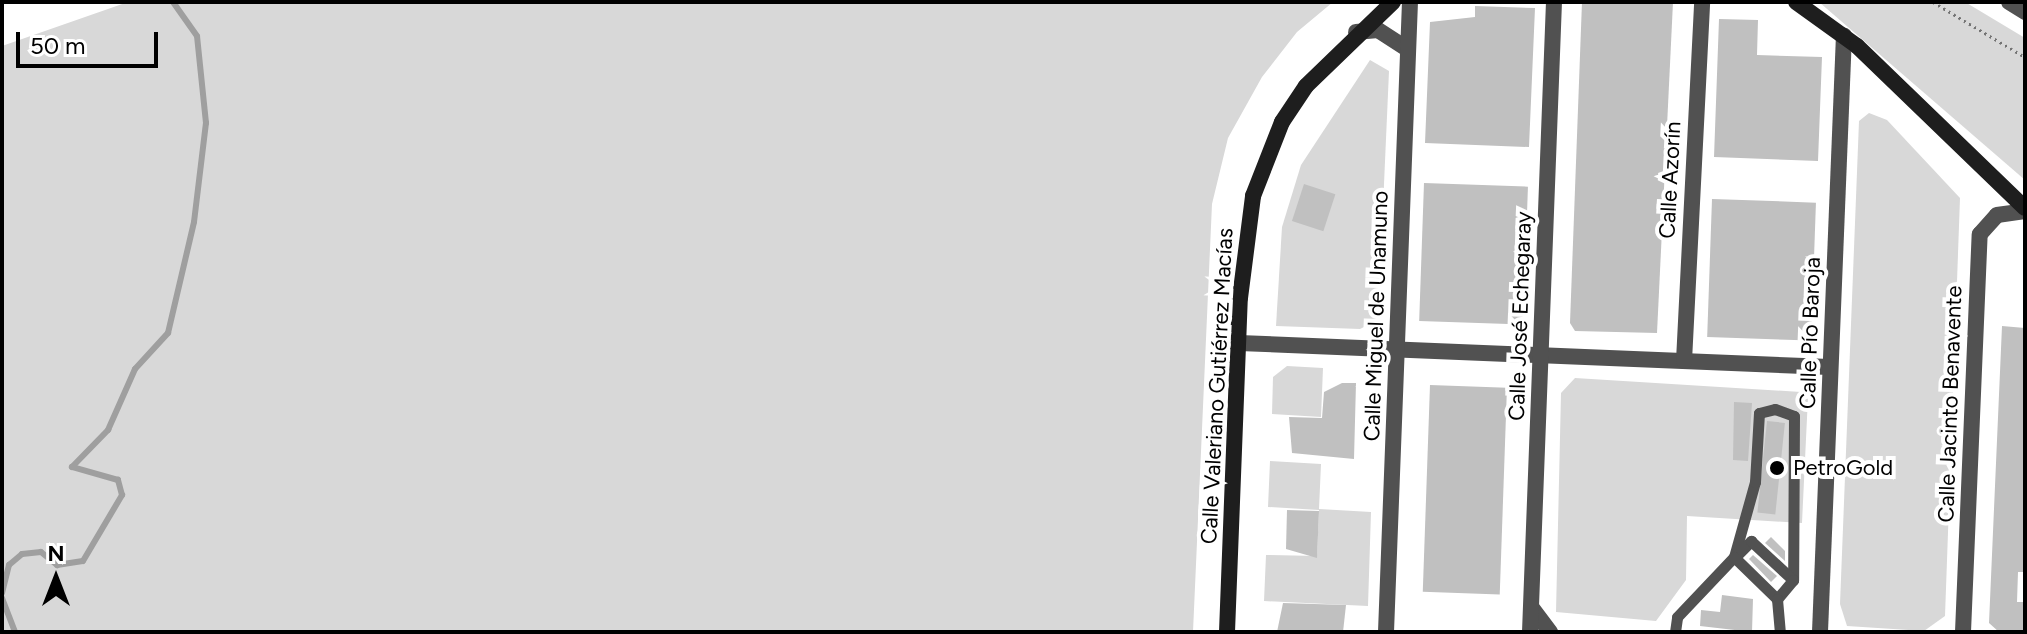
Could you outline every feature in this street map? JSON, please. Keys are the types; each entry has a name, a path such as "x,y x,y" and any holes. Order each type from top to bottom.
{"main road":[{"name":"Calle Valeriano Gutiérrez Macías","path":"1227,632 1244,235 1266,157 1306,86 1355,32 1393,2"},
{"path":"1796,2 1844,35 2025,210"}],"street":[{"name":"Calle Miguel de Unamuno","path":"1386,632 1410,2"},
{"name":"Calle José Echegaray","path":"1530,632 1554,2"},
{"name":"Calle Azorín","path":"1684,361 1702,2"},
{"path":"2009,2 2025,12"},
{"path":"1355,32 1378,30 1407,49"},
{"name":"Calle Pío Baroja","path":"1820,632 1844,35"},
{"name":"Calle Jacinto Benavente","path":"1963,632 1980,234 1997,215 2025,210"},
{"path":"1239,343 1830,367"},
{"path":"1531,607 1550,632"}],"lane":[{"path":"1734,557 1755,482 1759,413 1775,409 1794,416 1793,580 1777,599"},
{"path":"1675,632 1677,617 1751,541 1793,580"},
{"path":"1734,557 1777,599 1780,632"}],"path":[{"path":"1933,2 2025,57"}],"shaded area":[{"path":"128,2 1333,2 1297,32 1262,77 1228,138 1212,204 1193,632 2,632 2,46"},
{"path":"1819,2 1965,2 2025,38 2025,180"},
{"path":"1370,60 1389,71 1378,320 1360,329 1276,326 1282,227 1301,165"},
{"path":"1869,113 1887,120 1960,198 1945,616 1924,631 1847,626 1840,604 1859,121"},
{"path":"1287,366 1323,368 1321,417 1272,414 1273,377"},
{"path":"1575,378 1801,392 1808,397 1802,523 1687,516 1686,580 1656,621 1556,612 1561,393"},
{"path":"1270,461 1321,464 1319,509 1371,512 1368,606 1264,601 1266,555 1317,556 1319,510 1268,507"}],"building":[{"path":"1582,2 1673,2 1657,333 1575,331 1570,323"},
{"path":"1475,6 1535,8 1529,147 1425,143 1430,22 1475,17"},
{"path":"1719,19 1758,20 1757,55 1822,57 1818,161 1714,157"},
{"path":"1424,183 1528,187 1523,325 1419,321"},
{"path":"1304,184 1335,194 1323,231 1292,221"},
{"path":"1712,199 1816,203 1811,341 1707,337"},
{"path":"2002,326 2025,328 2025,572 2018,572 2017,602 2025,602 2025,632 1999,632 1989,623"},
{"path":"1342,383 1356,383 1354,459 1292,453 1289,417 1322,418 1324,392"},
{"path":"1430,385 1507,388 1500,595 1423,592"},
{"path":"1734,402 1752,403 1748,461 1733,460"},
{"name":"PetroGold","path":"1767,421 1785,423 1775,514 1757,512"},
{"path":"1287,510 1319,511 1317,558 1286,549"},
{"path":"1771,537 1785,551 1785,561 1765,543"},
{"path":"1753,555 1777,576 1771,582 1749,559"},
{"path":"1722,595 1753,599 1752,632 1700,626 1701,610 1720,612"},
{"path":"1283,603 1346,605 1343,632 1277,632"}],"waterway":[{"path":"2,593 9,565 22,554 41,552 57,565 83,561 122,495 118,480 72,467 108,430 135,369 168,333 194,222 206,123 197,36 173,2"},
{"path":"2,598 15,632"}],"place":[{"name":"PetroGold","path":"1777,468"}]}
